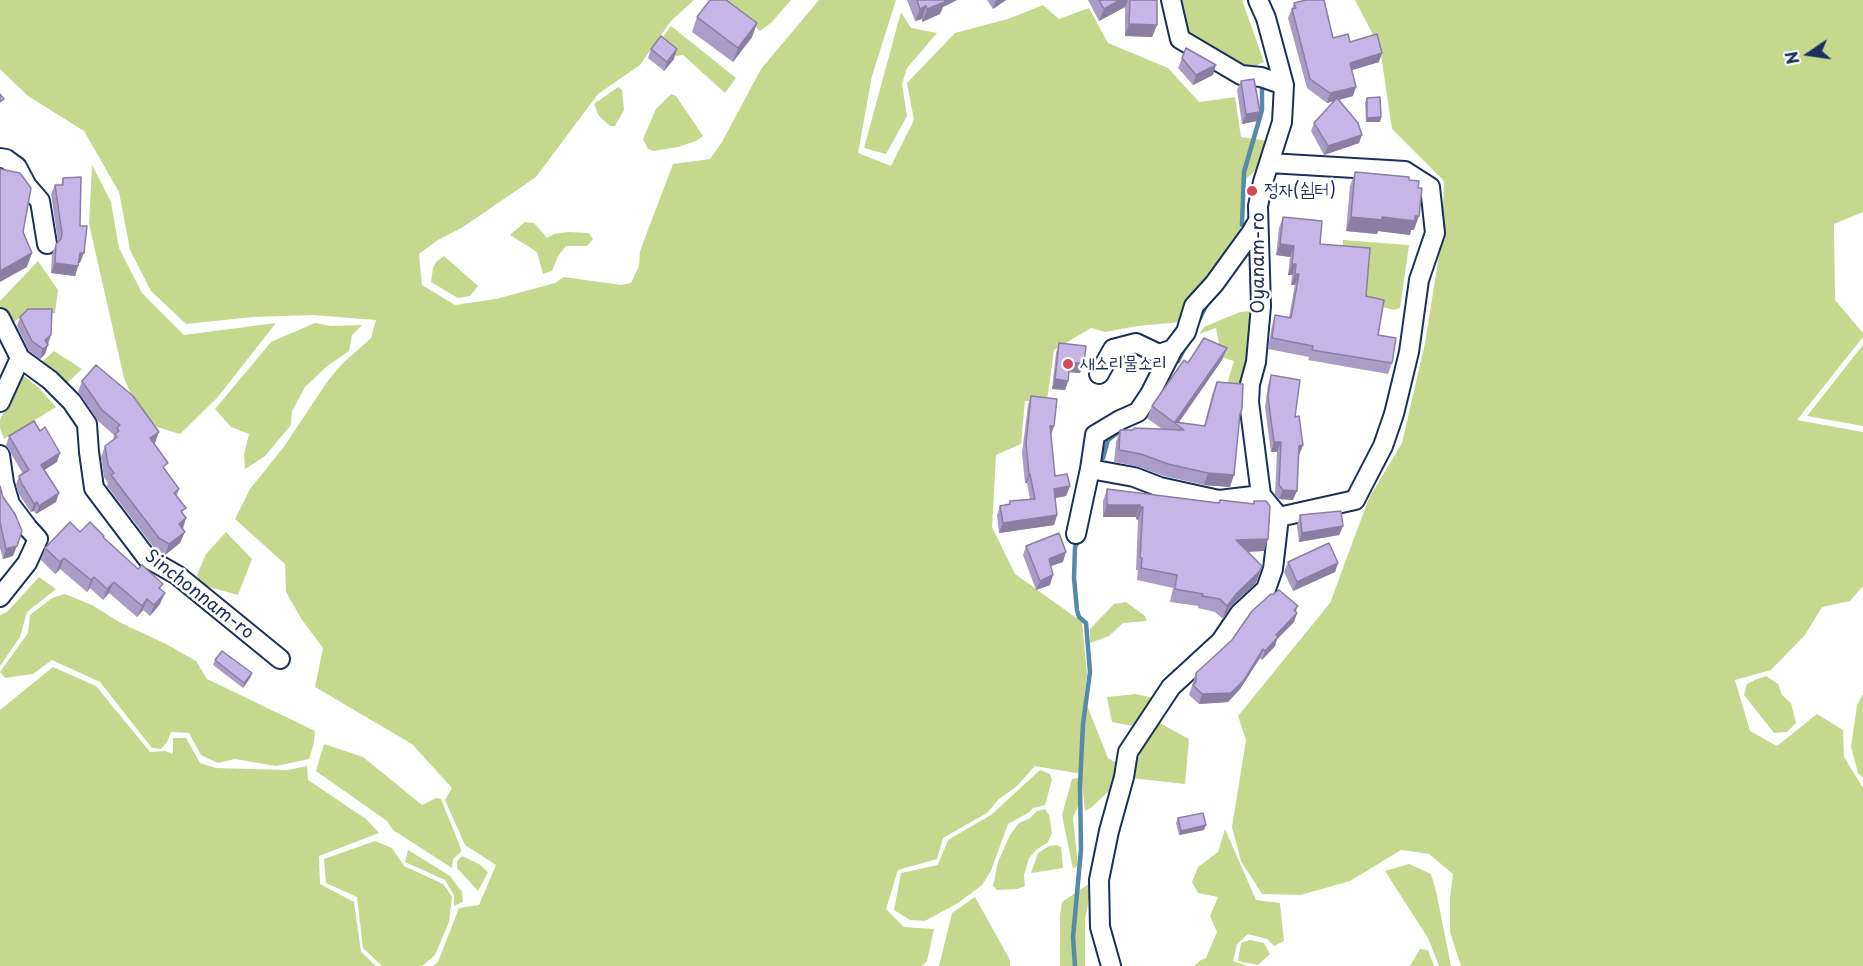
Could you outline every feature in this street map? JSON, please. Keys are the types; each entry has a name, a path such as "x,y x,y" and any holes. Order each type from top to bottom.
{"street":[{"path":"1170,0 1180,39 1241,75 1261,77 1284,84"},
{"name":"Oyanam-ro","path":"1258,0 1266,18 1284,84 1282,122 1258,206 1262,306 1249,402 1261,495"},
{"path":"0,158 6,159 17,167 27,186 40,201 47,244"},
{"path":"1269,163 1405,171 1431,187 1435,233 1419,280 1409,352 1400,393 1383,446 1355,500 1279,517"},
{"path":"1076,534 1095,435 1138,412 1173,349 1186,332 1194,306 1214,284 1258,221"},
{"name":"Sinchonnam-ro","path":"0,318 20,358 50,380 72,402 87,423 88,452 94,488 147,558 177,575 280,659"},
{"path":"1099,374 1113,349 1136,343 1159,354 1173,349"},
{"path":"0,402 20,358"},
{"path":"0,454 10,504 38,539 27,563 0,597"},
{"path":"1090,469 1134,477 1160,487 1219,500 1261,495 1279,517 1273,569 1266,589 1240,613 1221,641 1171,687 1128,752 1125,777 1109,831 1099,880 1100,927 1112,966"}],"green space":[{"path":"0,0 694,0 671,21 640,65 598,94 536,177 419,254 422,285 455,305 496,299 555,283 564,277 621,285 631,283 639,266 640,251 673,164 710,159 722,142 761,69 819,0 896,0 872,76 858,153 891,166 914,120 907,83 955,33 1008,19 1043,5 1059,19 1089,8 1108,43 1168,68 1199,102 1235,97 1241,137 1269,141 1257,169 1247,178 1242,198 1240,232 1223,264 1181,322 1105,332 1091,328 1054,350 1047,400 1025,401 1021,444 996,455 992,527 1015,574 1082,622 1087,675 1084,698 1108,758 1118,764 1110,790 1085,811 1081,774 1035,766 987,813 943,838 937,859 898,870 886,909 904,927 934,929 927,961 922,966 433,966 438,962 459,908 479,905 496,865 465,845 445,800 452,788 412,744 315,687 323,648 302,620 286,592 285,564 235,519 250,489 283,448 327,382 341,365 371,338 376,320 313,315 253,317 186,324 151,291 130,250 119,192 84,131 28,96 0,69"},
{"path":"725,0 791,0 772,22 760,31"},
{"path":"1180,0 1242,0 1264,62 1250,68 1232,60 1192,35 1185,26"},
{"path":"1355,0 1863,0 1863,212 1834,224 1835,300 1863,333 1863,337 1797,420 1863,432 1863,586 1850,601 1822,607 1805,635 1771,670 1735,680 1750,731 1777,746 1817,714 1843,730 1844,757 1863,788 1863,966 1461,966 1450,932 1453,874 1429,854 1401,850 1350,881 1301,895 1262,894 1241,861 1232,827 1246,740 1238,716 1330,603 1369,498 1402,443 1425,343 1442,236 1444,181 1392,129 1380,48"},
{"path":"901,12 911,28 937,33 907,68 902,84 907,116 886,154 864,148"},
{"path":"671,26 736,78 725,93 683,55 676,56 660,41"},
{"path":"618,87 622,90 624,110 615,126 610,126 599,116 594,104"},
{"path":"671,94 676,96 703,136 678,147 653,151 648,149 643,139 656,109"},
{"path":"92,165 111,202 119,248 142,293 184,335 276,323 217,398 180,434 157,427 136,406 124,378 89,224"},
{"path":"525,222 534,223 547,238 554,234 569,232 589,233 593,239 587,246 566,246 558,256 552,271 543,274 537,252 510,235"},
{"path":"1343,240 1409,245 1400,308 1394,310 1365,302 1370,256 1342,254"},
{"path":"444,256 478,286 470,296 458,298 431,282 436,262"},
{"path":"38,261 58,290 55,313 22,316 9,326 0,308 0,301"},
{"path":"1252,311 1243,387 1226,387 1234,361 1209,353 1204,347 1219,343 1216,328 1199,334 1204,327 1240,312"},
{"path":"315,323 331,326 362,325 352,335 349,351 326,367 305,387 292,411 291,425 265,456 245,469 244,455 249,434 231,427 215,409 271,342"},
{"path":"1863,345 1863,426 1807,416"},
{"path":"54,351 82,369 65,385 41,363"},
{"path":"22,374 56,407 4,439 0,420"},
{"path":"226,532 252,559 238,595 202,585 197,575 206,554"},
{"path":"39,577 56,589 27,612 20,637 0,666 0,615 7,612"},
{"path":"65,594 92,605 121,623 196,661 207,679 315,731 309,759 276,766 235,759 218,763 201,755 189,733 171,732 161,749 152,748 100,682 52,660 33,674 5,678 0,672 28,633 30,615 52,598"},
{"path":"1126,602 1145,616 1147,621 1123,623 1109,636 1090,643 1090,629 1114,604"},
{"path":"53,667 96,686 150,752 165,751 173,754 173,738 186,738 200,763 216,768 288,770 307,766 308,780 366,819 379,833 319,856 320,884 354,902 361,952 376,966 0,966 0,710"},
{"path":"1766,676 1778,684 1782,695 1791,703 1796,723 1787,732 1774,733 1744,695 1747,684"},
{"path":"1136,694 1153,698 1133,726 1112,722 1107,697"},
{"path":"1863,694 1863,778 1858,773 1851,747 1857,705"},
{"path":"1158,722 1189,739 1185,784 1131,778 1146,737"},
{"path":"324,744 363,757 422,805 436,798 441,799 461,849 461,852 453,859 452,868 393,830 387,821 316,771"},
{"path":"1040,770 1050,774 1052,780 1045,805 1033,808 1008,824 991,871 982,885 958,903 925,921 910,920 894,910 901,873 938,865 948,840 991,815"},
{"path":"1078,778 1079,804 1073,818 1078,865 1073,869 1062,815 1072,779"},
{"path":"1045,809 1049,815 1052,833 1048,842 1029,858 1024,875 1025,886 1017,889 997,890 993,886 998,862 1010,835 1019,823 1030,818 1037,811"},
{"path":"1225,829 1256,900 1280,903 1284,941 1274,946 1267,939 1248,934 1237,944 1233,961 1247,966 1194,966 1206,958 1217,932 1210,916 1218,897 1198,893 1192,882 1198,867 1218,852"},
{"path":"375,841 392,848 404,866 443,884 452,897 449,922 435,955 422,966 382,966 363,948 357,897 326,883 324,859"},
{"path":"1049,846 1061,847 1063,868 1031,873 1038,853"},
{"path":"408,850 450,876 462,892 463,902 454,906 454,895 445,880 405,862"},
{"path":"462,856 479,864 488,872 478,891 457,868 457,861"},
{"path":"1409,864 1431,874 1451,966 1439,966 1428,938 1385,871"},
{"path":"1092,882 1085,920 1085,966 1060,966 1062,902"},
{"path":"975,897 1010,960 1010,966 939,966 952,913"},
{"path":"1250,940 1264,943 1270,954 1258,965 1238,961 1241,943"},
{"path":"1420,949 1428,950 1434,966 1410,966"}],"building":[{"path":"710,0 726,0 757,23 738,48 697,17"},
{"path":"917,0 945,0 945,2 927,9 926,6 920,9"},
{"path":"1099,0 1120,0 1104,9"},
{"path":"1130,0 1157,0 1157,25 1129,24"},
{"path":"1324,0 1333,38 1348,34 1350,42 1377,34 1382,53 1350,63 1356,87 1330,93 1310,79 1292,9 1296,8 1294,3"},
{"path":"661,36 677,49 667,62 651,49"},
{"path":"1186,48 1216,65 1196,75 1182,58"},
{"path":"1254,79 1260,112 1246,114 1241,81"},
{"path":"1380,97 1381,117 1367,118 1367,98"},
{"path":"1337,98 1358,123 1362,135 1328,146 1314,123"},
{"path":"0,169 20,173 31,188 23,232 32,253 0,271"},
{"path":"1355,172 1409,177 1409,180 1419,181 1418,188 1422,188 1419,216 1415,216 1415,221 1382,217 1382,220 1351,217"},
{"path":"81,177 80,226 87,226 84,253 80,253 78,266 55,263 56,244 61,239 62,233 55,185 63,185 63,178"},
{"path":"1283,217 1322,221 1320,244 1370,248 1366,296 1384,300 1378,335 1396,338 1392,363 1312,350 1313,346 1272,338 1275,315 1291,318 1299,274 1295,274 1296,264 1292,264 1294,246 1280,244"},
{"path":"28,309 52,309 51,335 45,340 48,345 43,349 32,341 20,317"},
{"path":"1204,338 1227,348 1175,422 1205,426 1217,382 1243,384 1234,475 1208,473 1119,450 1120,430 1133,430 1134,428 1184,430 1152,406 1184,360 1188,363"},
{"path":"1059,343 1086,346 1084,364 1070,362 1068,381 1055,379"},
{"path":"96,365 133,396 159,432 150,438 168,463 163,467 179,489 174,493 186,508 181,511 186,518 179,524 185,532 169,544 159,538 111,475 114,473 108,465 105,446 117,437 115,434 119,431 117,428 120,425 102,410 82,381"},
{"path":"1271,375 1300,380 1295,417 1299,416 1303,445 1299,446 1297,491 1283,490 1279,485 1281,442 1274,442 1268,397"},
{"path":"1031,396 1057,399 1054,426 1050,426 1055,476 1067,474 1070,486 1054,489 1057,515 1003,523 1000,506 1010,504 1010,501 1035,499 1029,474 1026,443"},
{"path":"34,421 40,431 45,427 60,453 41,465 59,493 39,506 37,502 34,504 22,484 19,476 29,470 9,436"},
{"path":"0,486 3,497 15,514 22,531 17,546 6,549 0,522"},
{"path":"1107,489 1219,503 1220,500 1254,504 1254,501 1266,501 1270,506 1268,539 1236,540 1262,566 1260,571 1227,606 1220,599 1175,589 1177,575 1141,568 1143,507 1140,505 1107,505"},
{"path":"1341,511 1343,526 1302,533 1300,515"},
{"path":"70,522 80,532 90,522 138,569 142,565 163,584 159,588 165,593 154,605 147,599 142,606 114,582 107,589 94,577 91,580 64,558 60,562 45,548"},
{"path":"1059,533 1066,552 1049,559 1053,575 1040,581 1026,546"},
{"path":"1329,543 1338,563 1297,582 1288,562"},
{"path":"1279,590 1298,606 1294,610 1297,613 1276,635 1278,637 1265,651 1263,649 1244,680 1231,693 1202,694 1193,685 1196,682 1196,673 1232,640 1252,611"},
{"path":"222,651 252,673 244,683 215,660"},
{"path":"1203,813 1206,825 1181,831 1178,818"}],"waterway":[{"path":"1242,225 1244,172 1262,110 1262,87"},
{"path":"1197,324 1208,302"},
{"path":"1178,361 1186,345"},
{"path":"1103,458 1108,440 1127,426"},
{"path":"1075,966 1073,937 1081,850 1080,785 1083,724 1090,672 1086,623 1079,617 1077,610 1074,578 1075,547 1080,537"}],"place":[{"name":"정자(쉼터)","path":"1252,191"},
{"name":"새소리물소리","path":"1068,364"}]}
